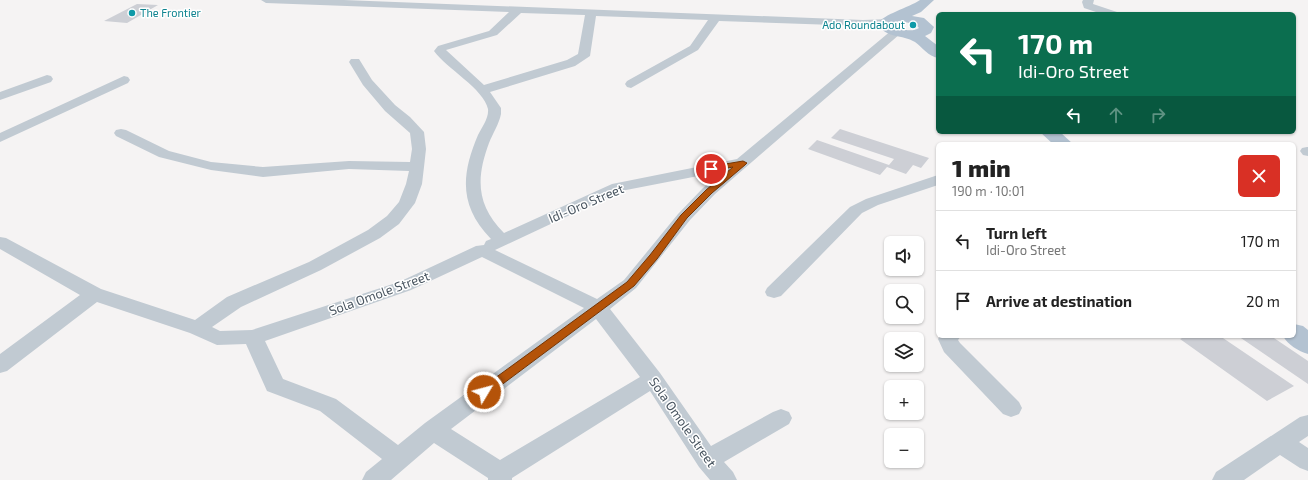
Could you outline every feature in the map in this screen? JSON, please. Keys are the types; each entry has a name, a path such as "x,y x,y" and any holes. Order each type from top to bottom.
{"main road":[{"path":"895,26 916,9 933,2"},
{"path":"924,27 933,2"},
{"path":"895,26 915,20 936,40"},
{"path":"895,26 920,39 936,52"},
{"path":"1042,134 1054,137"},
{"path":"1296,319 1308,327"},
{"path":"1296,335 1308,344"}],"street":[{"path":"266,0 384,2 536,10 863,23 895,26"},
{"path":"536,10 540,0"},
{"path":"1090,0 1087,2 1088,6 1107,12"},
{"path":"502,241 482,219 473,196 472,176 482,142 495,114 494,107 482,90 440,51 442,48 493,33 519,9"},
{"path":"482,90 571,63 584,56 591,12"},
{"path":"631,84 694,48 716,17"},
{"path":"374,480 433,430 630,284 646,267 684,216 709,191 743,163 895,26"},
{"path":"198,328 234,302 315,266 374,234 393,220 407,203 414,184 417,167 419,149 417,132 390,108 367,82 355,62"},
{"path":"0,96 47,79"},
{"path":"0,138 124,80"},
{"path":"121,132 164,154 211,166 263,172 348,165 417,167"},
{"name":"Idi-Oro Street","path":"482,250 617,187 743,163"},
{"path":"774,292 856,210 872,202 936,181"},
{"name":"Sola Omole Street","path":"0,242 94,294 198,328 217,338 252,337 406,286 482,250 598,307 653,380 707,460 725,480"},
{"path":"0,365 94,294"},
{"path":"252,337 275,385 328,404 399,459"},
{"path":"949,338 951,347 1011,408"},
{"path":"433,430 500,476 653,380"},
{"path":"707,460 781,418"},
{"path":"1224,480 1308,424"},
{"path":"1281,443 1308,461"}],"building":[{"name":"The Frontier","path":"137,4 158,5 127,23 104,21"},
{"path":"840,129 929,158 921,168 913,165 906,174 887,167 880,175 808,149 817,140 889,165 894,159 831,138"},
{"path":"1223,338 1294,386 1267,401 1180,339"},
{"path":"1241,338 1274,338 1308,361 1308,384"}],"place":[{"name":"The Frontier","path":"132,13"},
{"name":"Ado Roundabout","path":"913,25"}],"route":[{"path":"484,392 630,284 654,257 684,216 709,191 743,163 711,169"}]}
